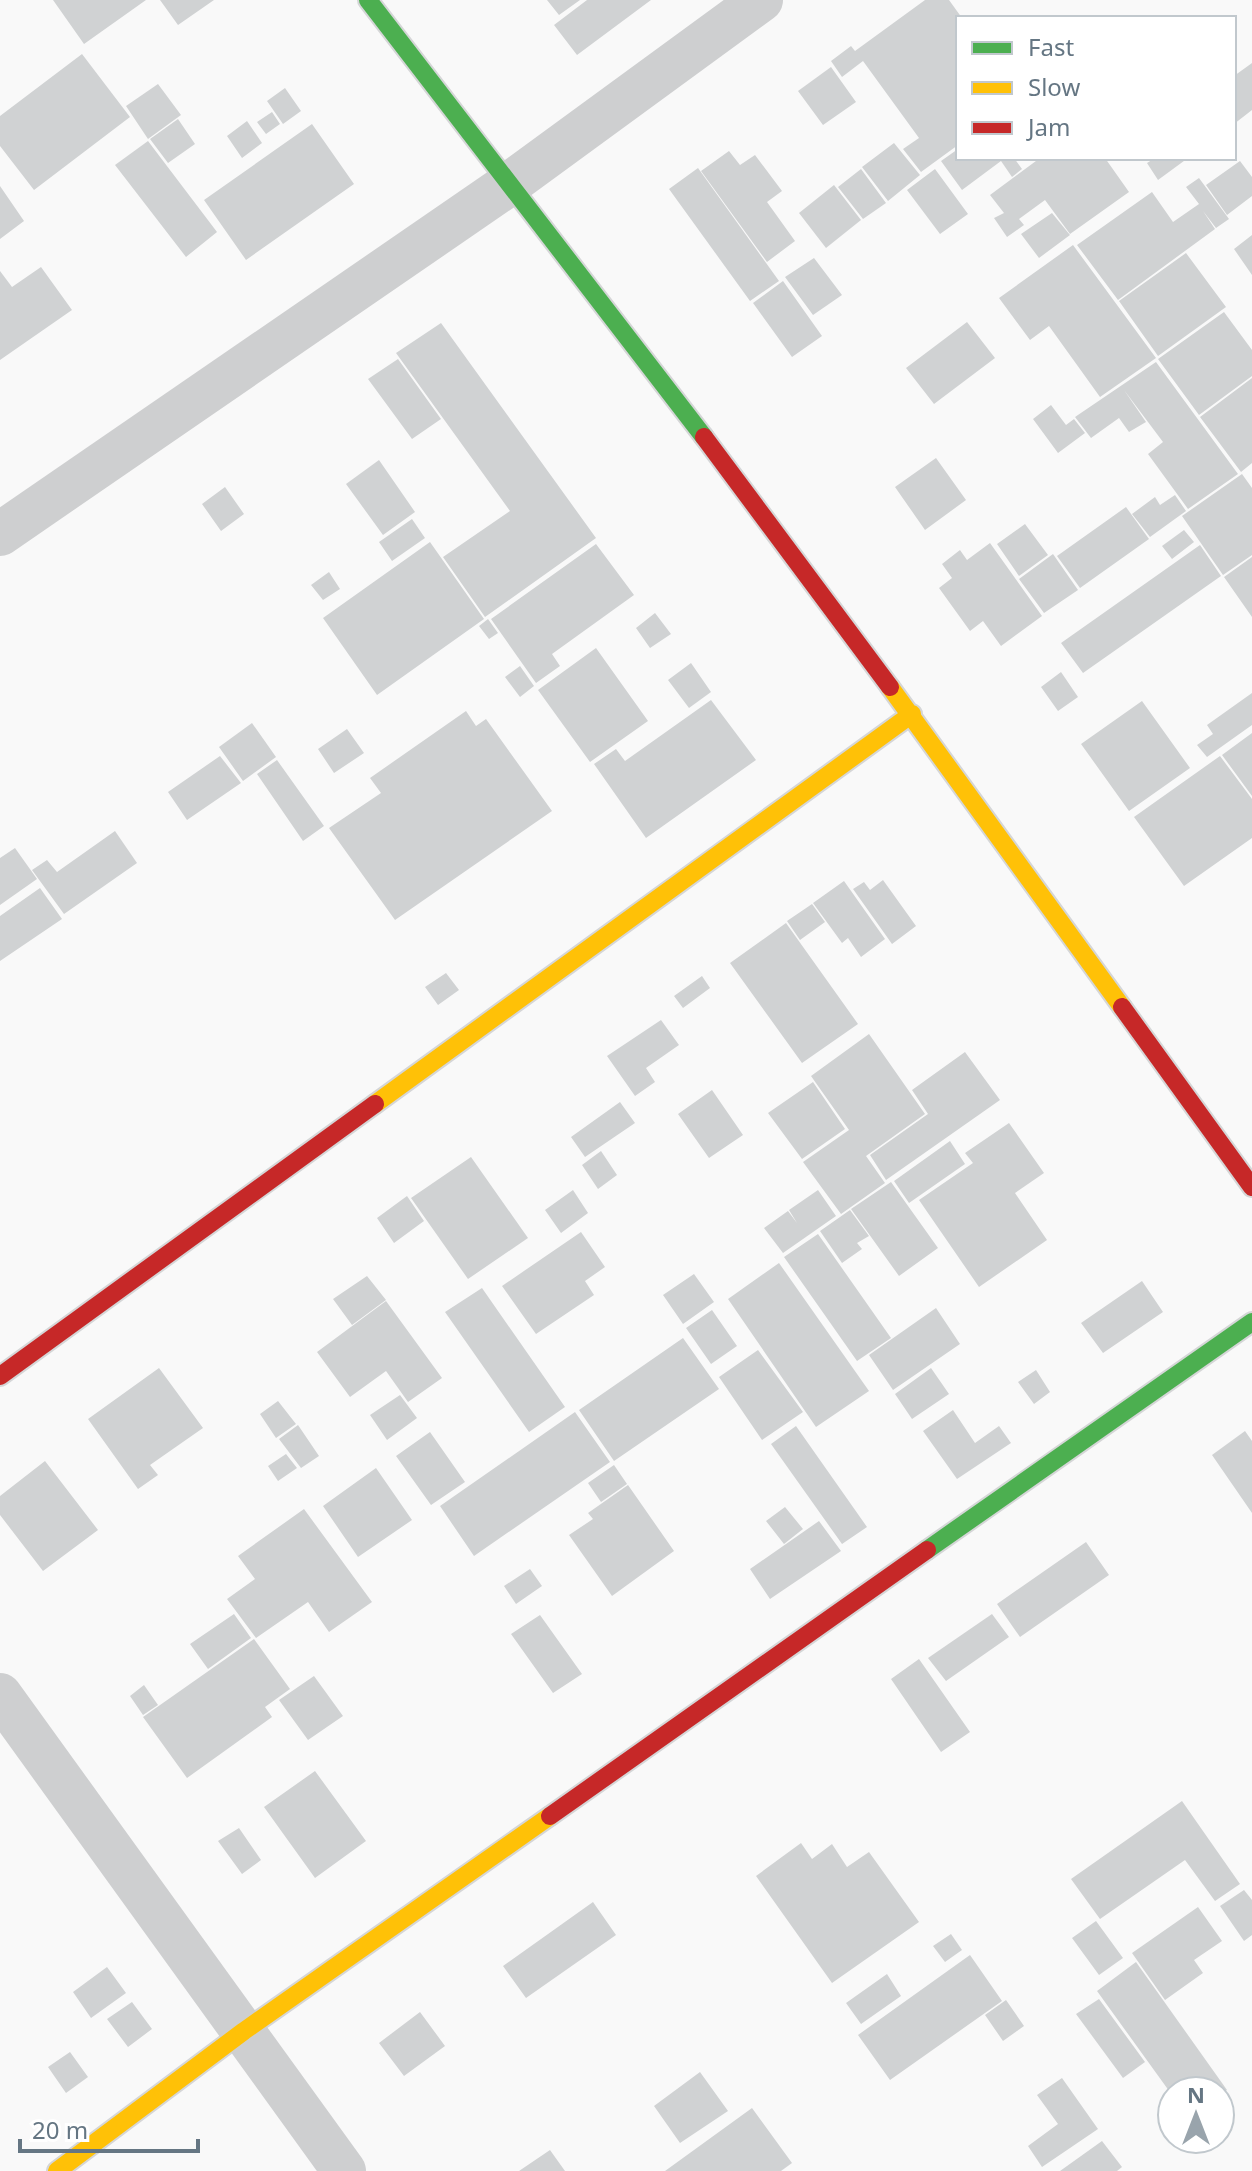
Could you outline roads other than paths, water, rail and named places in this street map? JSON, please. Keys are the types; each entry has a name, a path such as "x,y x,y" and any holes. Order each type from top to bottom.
{"street":[{"path":"368,0 512,182 912,714 1252,1187"},
{"path":"0,534 512,182 761,0"},
{"path":"0,1376 912,714"},
{"path":"57,2171 244,2031 1252,1322"},
{"path":"0,1695 344,2171"}]}
